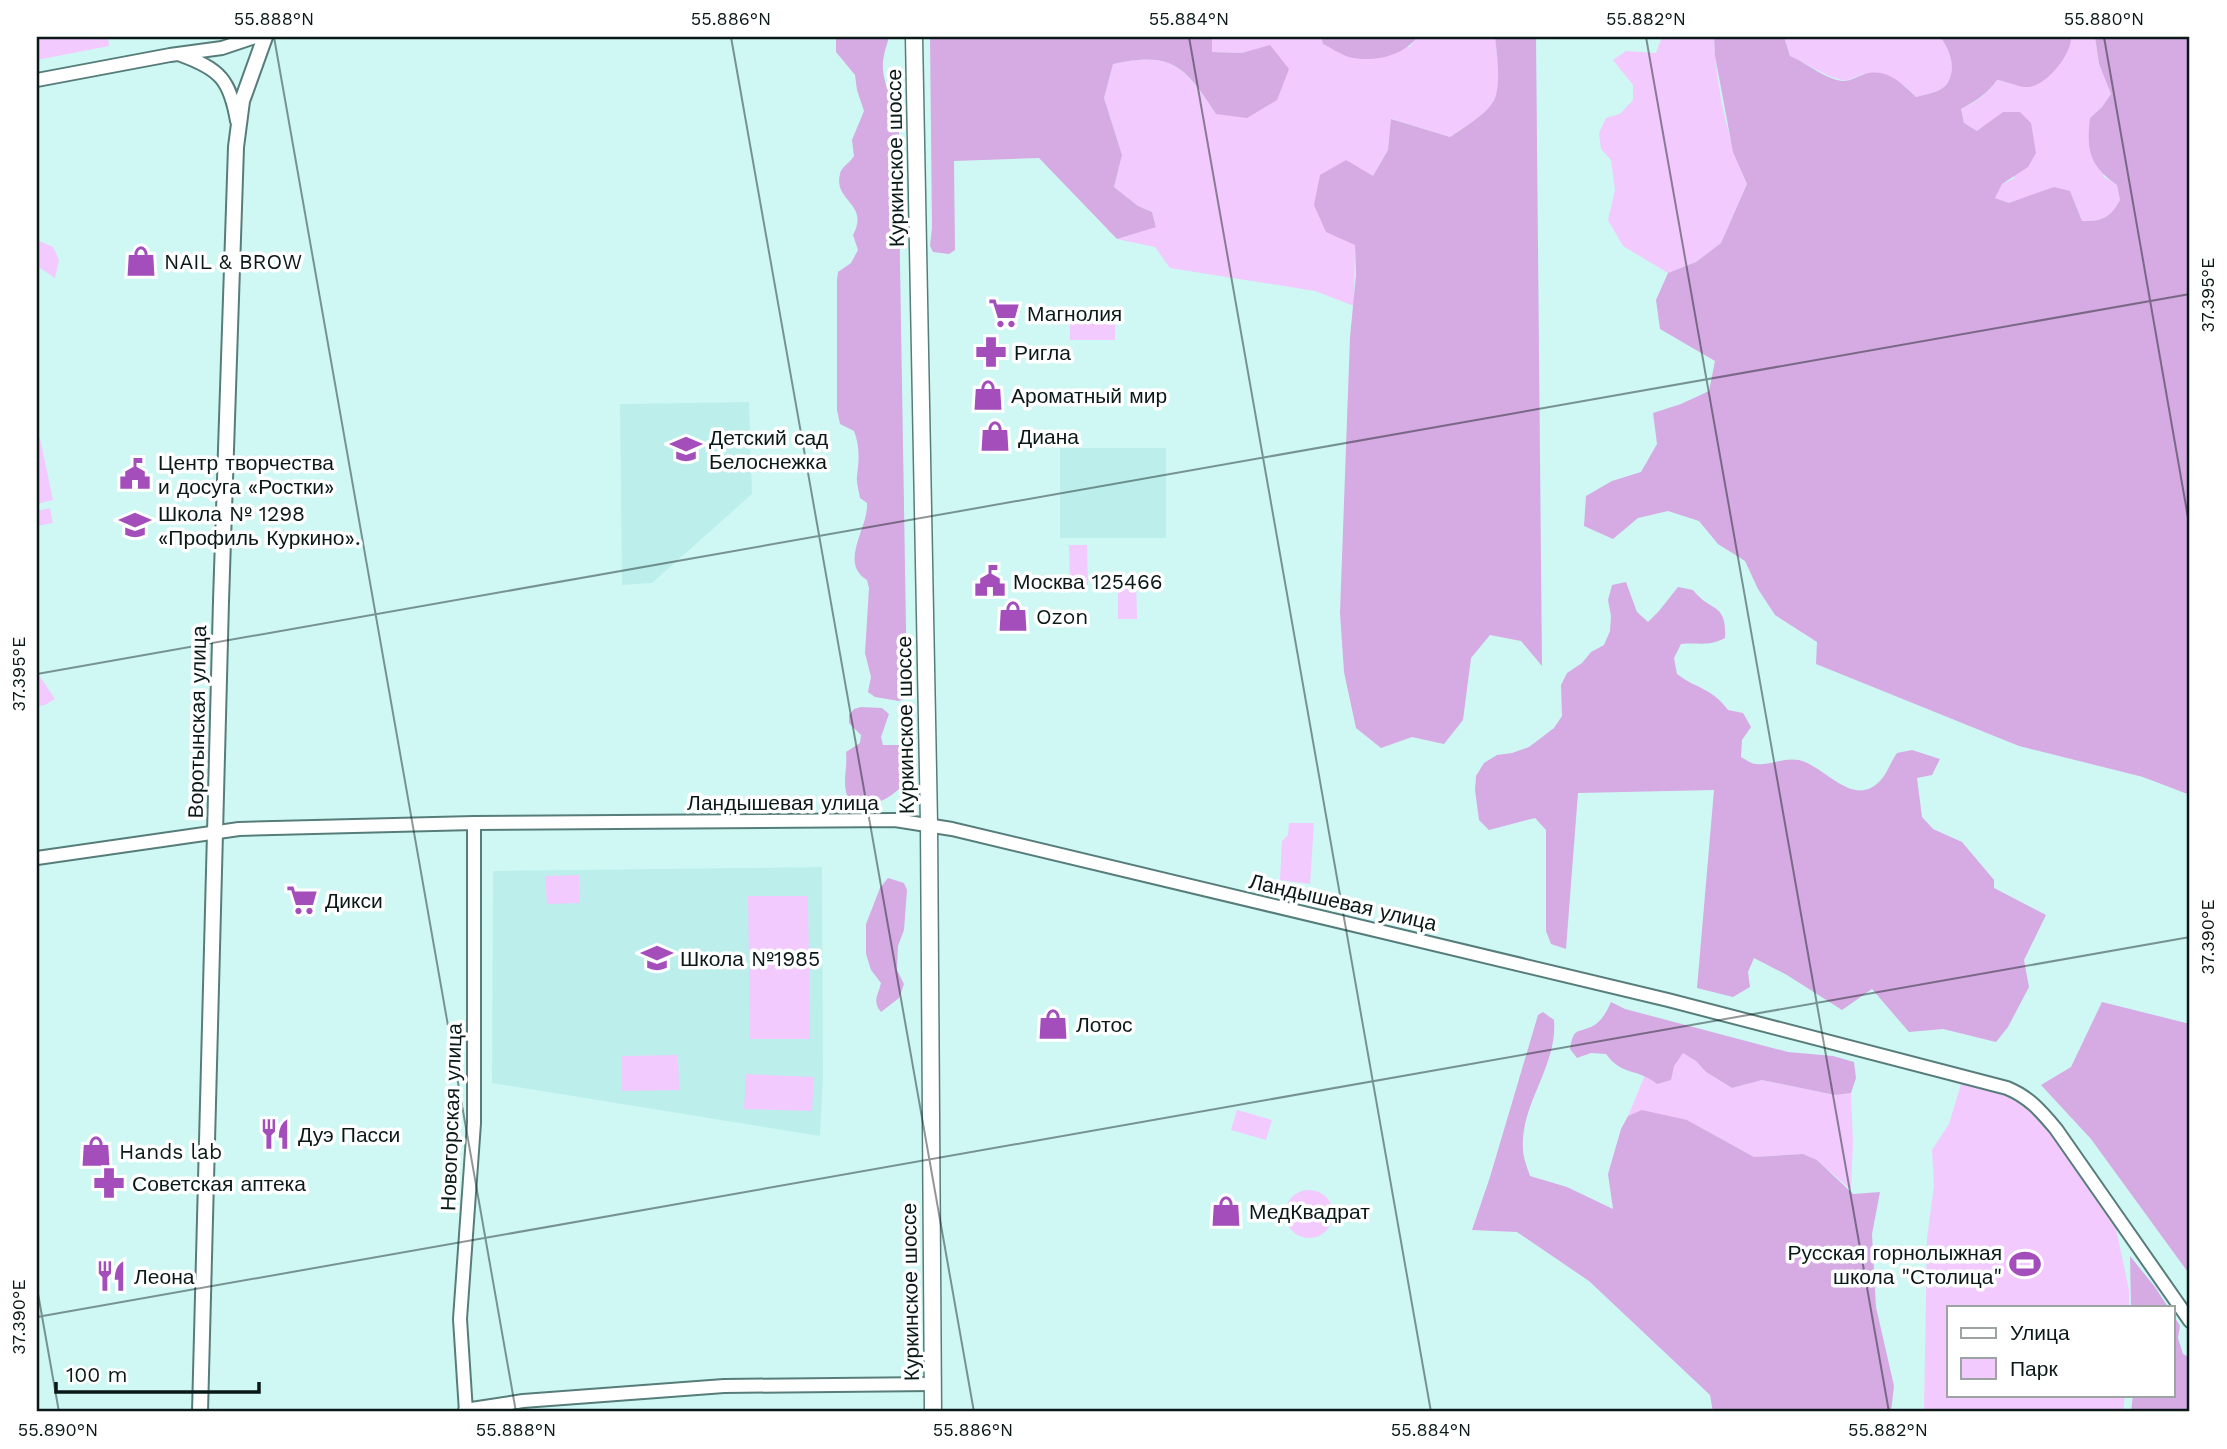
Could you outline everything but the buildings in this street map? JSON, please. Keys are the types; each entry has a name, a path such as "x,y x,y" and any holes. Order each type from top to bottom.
{"main road":[{"name":"Куркинское шоссе","path":"914,37 929,824 933,1412"}],"street":[{"path":"37,80 222,48 255,37"},
{"name":"Воротынская улица","path":"200,1412 220,601 238,124 251,71 264,37"},
{"path":"177,54 207,65 218,73 233,100 238,124"},
{"name":"Ландышевая улица","path":"37,858 239,829 474,823 895,820 929,824 1557,972 1970,1078 2023,1095 2037,1106 2056,1129 2190,1321"},
{"name":"Новогорская улица","path":"465,1411 460,1319 474,1123 474,823"},
{"path":"465,1411 523,1401 724,1386 932,1384"}],"shaded area":[{"path":"836,37 889,37 884,53 884,76 900,126 898,141 907,689 906,698 899,701 875,697 868,692 871,677 865,653 869,588 867,580 859,573 855,564 867,503 860,498 857,484 856,437 854,431 840,424 837,410 838,272 851,263 858,250 853,235 857,216 839,183 842,169 854,156 852,140 864,111 855,75 836,52"},
{"path":"930,37 1212,37 1212,52 1242,53 1270,45 1289,69 1277,100 1247,118 1216,114 1185,74 1163,61 1133,60 1113,64 1104,98 1122,155 1114,187 1138,206 1152,212 1156,227 1117,239 1039,158 954,161 955,250 949,254 933,252 930,246"},
{"path":"1321,37 1417,37 1396,53 1358,59 1323,44"},
{"path":"1495,37 1536,37 1542,666 1521,641 1490,635 1471,658 1463,720 1444,744 1412,737 1381,748 1356,728 1344,672 1340,613 1350,337 1356,275 1355,245 1326,232 1314,205 1320,175 1346,160 1373,176 1388,150 1391,119 1450,137 1482,114 1492,103 1497,91"},
{"path":"1714,37 1784,37 1790,56 1830,78 1847,81 1865,74 1880,73 1899,82 1916,97 1941,89 1950,78 1951,59 1940,37 2071,37 2067,53 2056,70 2040,83 2025,87 1997,80 1981,97 1961,109 1964,123 1977,131 2003,112 2020,112 2031,123 2036,153 2028,167 2002,184 1995,198 2009,203 2054,187 2070,191 2082,221 2089,221 2105,217 2120,200 2117,185 2101,171 2090,149 2090,118 2111,94 2099,64 2095,37 2190,37 2190,795 2143,777 2019,746 1816,664 1817,642 1775,615 1758,589 1745,561 1718,544 1699,521 1668,511 1638,518 1613,539 1584,526 1586,496 1612,481 1641,472 1657,444 1653,413 1709,391 1715,361 1660,329 1656,300 1668,273 1696,262 1721,243 1747,184 1733,152 1715,56"},
{"name":"Детский сад Белоснежка","path":"749,402 752,494 652,583 622,585 620,404"},
{"path":"1060,448 1166,448 1166,538 1060,538"},
{"path":"1626,582 1637,612 1648,622 1678,587 1693,590 1720,613 1725,627 1725,638 1708,643 1681,644 1674,658 1677,674 1710,693 1728,710 1743,713 1751,727 1742,740 1741,757 1748,761 1761,764 1799,760 1849,788 1860,790 1870,788 1880,781 1897,753 1912,750 1940,759 1932,775 1917,778 1922,817 1933,829 1962,842 1994,880 1994,888 2046,915 2024,960 2029,987 2008,1027 1996,1042 1943,1029 1909,1032 1872,989 1842,1010 1787,975 1754,958 1748,972 1750,987 1733,997 1697,988 1714,790 1578,793 1566,949 1551,944 1546,931 1546,830 1535,818 1489,830 1479,820 1476,776 1484,763 1497,755 1529,747 1554,728 1562,716 1561,685 1567,673 1582,663 1591,652 1604,645 1610,631 1608,600 1612,585"},
{"path":"882,708 889,714 881,737 883,745 899,745 906,759 906,782 888,798 867,805 851,803 845,785 846,752 860,743 861,735 849,723 849,715 854,709"},
{"name":"Школа №1985","path":"822,867 823,1077 820,1136 492,1083 493,871"},
{"path":"888,878 904,883 907,890 897,970 904,984 899,998 881,1012 876,1001 881,983 871,970 866,954 866,924 880,888"},
{"path":"1611,1002 1625,1009 1788,1052 1833,1056 1854,1062 1856,1078 1851,1093 1835,1095 1762,1080 1732,1088 1683,1053 1674,1066 1671,1080 1657,1084 1643,1075 1618,1066 1606,1054 1591,1053 1577,1058 1570,1049 1575,1034 1599,1021"},
{"path":"2102,1002 2190,1024 2190,1275 2091,1139 2041,1085 2071,1067"},
{"path":"1543,1012 1554,1020 1554,1037 1524,1132 1523,1152 1530,1176 1567,1187 1613,1209 1608,1174 1621,1129 1628,1116 1642,1110 1687,1120 1754,1157 1803,1154 1817,1160 1853,1194 1880,1192 1872,1234 1876,1307 1894,1386 1891,1412 1713,1412 1710,1395 1589,1281 1517,1232 1472,1230 1538,1015"},
{"path":"2130,1256 2167,1306 2131,1306"},
{"path":"2174,1316 2180,1326 2178,1338 2183,1354 2190,1358 2190,1412 2131,1412 2133,1396 2174,1396"}],"green space":[{"path":"37,37 108,37 109,46 37,60"},
{"path":"1212,37 1321,37 1323,44 1410,47 1417,37 1495,37 1497,91 1488,109 1475,120 1450,137 1392,119 1388,150 1373,176 1355,245 1354,306 1315,291 1170,268 1155,247 1117,239 1156,226 1152,212 1138,206 1114,187 1122,155 1104,98 1113,64 1149,60 1163,61 1175,66 1195,84 1216,114 1242,53 1212,52"},
{"path":"1662,37 1714,37 1724,112 1747,184 1721,243 1696,262 1668,273 1623,246 1608,220 1615,190 1611,160 1601,149 1599,133 1606,118 1620,114 1633,100 1633,85 1613,60 1626,51 1656,53"},
{"path":"1784,37 1940,37 1947,47 1952,72 1944,87 1916,97 1905,86 1863,74 1846,81 1831,77 1790,56"},
{"path":"2071,37 2095,37 2099,64 2111,94 2090,118 2104,177 2117,185 2120,200 2113,211 2095,221 2082,221 2070,191 2009,203 1994,198 2002,184 2015,178 1977,131 1964,123 1961,109 1981,97 1997,80 2012,83 2072,39"},
{"path":"37,240 53,247 59,260 55,278 37,266"},
{"path":"1070,316 1115,316 1115,340 1070,340"},
{"path":"40,438 53,500 37,504 37,439"},
{"path":"50,508 53,523 37,526 37,511"},
{"path":"1069,545 1087,545 1088,586 1070,587"},
{"path":"1118,577 1136,577 1137,619 1118,619"},
{"path":"37,672 55,699 37,706"},
{"path":"1289,823 1314,823 1310,884 1280,880 1282,841 1288,835"},
{"path":"579,875 580,903 547,904 545,876"},
{"path":"748,896 808,896 810,1039 750,1039"},
{"path":"1683,1052 1706,1072 1732,1088 1762,1080 1835,1095 1851,1093 1851,1190 1817,1160 1803,1154 1754,1157 1687,1120 1628,1116 1645,1075 1657,1084"},
{"path":"678,1055 679,1090 622,1091 622,1056"},
{"path":"746,1074 814,1077 812,1111 744,1109"},
{"name":"Русская горнолыжная школа \"Столица\"","path":"1962,1081 1989,1088 2019,1101 2035,1113 2114,1219 2129,1290 2129,1306 1947,1306 1947,1396 2125,1396 2123,1412 1924,1412 1927,1238 1934,1186 1932,1150 1949,1124"},
{"path":"1237,1110 1272,1120 1266,1140 1231,1130"},
{"path":"1309,1190 1326,1197 1333,1214 1326,1231 1309,1238 1292,1231 1285,1214 1292,1197"}],"place":[{"name":"NAIL & BROW","path":"141,261"},
{"name":"Магнолия","path":"1004,313"},
{"name":"Ригла","path":"991,352"},
{"name":"Ароматный мир","path":"988,395"},
{"name":"Диана","path":"995,436"},
{"name":"Детский сад Белоснежка","path":"686,449"},
{"name":"Центр творчества и досуга «Ростки»","path":"135,474"},
{"name":"Школа № 1298 «Профиль Куркино».","path":"135,525"},
{"name":"Москва 125466","path":"990,581"},
{"name":"Ozon","path":"1013,616"},
{"name":"Дикси","path":"302,900"},
{"name":"Школа №1985","path":"657,958"},
{"name":"Лотос","path":"1053,1024"},
{"name":"Дуэ Пасси","path":"275,1134"},
{"name":"Hands lab","path":"96,1151"},
{"name":"Советская аптека","path":"109,1183"},
{"name":"МедКвадрат","path":"1226,1211"},
{"name":"Русская горнолыжная школа \"Столица\"","path":"2025,1264"},
{"name":"Леона","path":"111,1276"}]}
